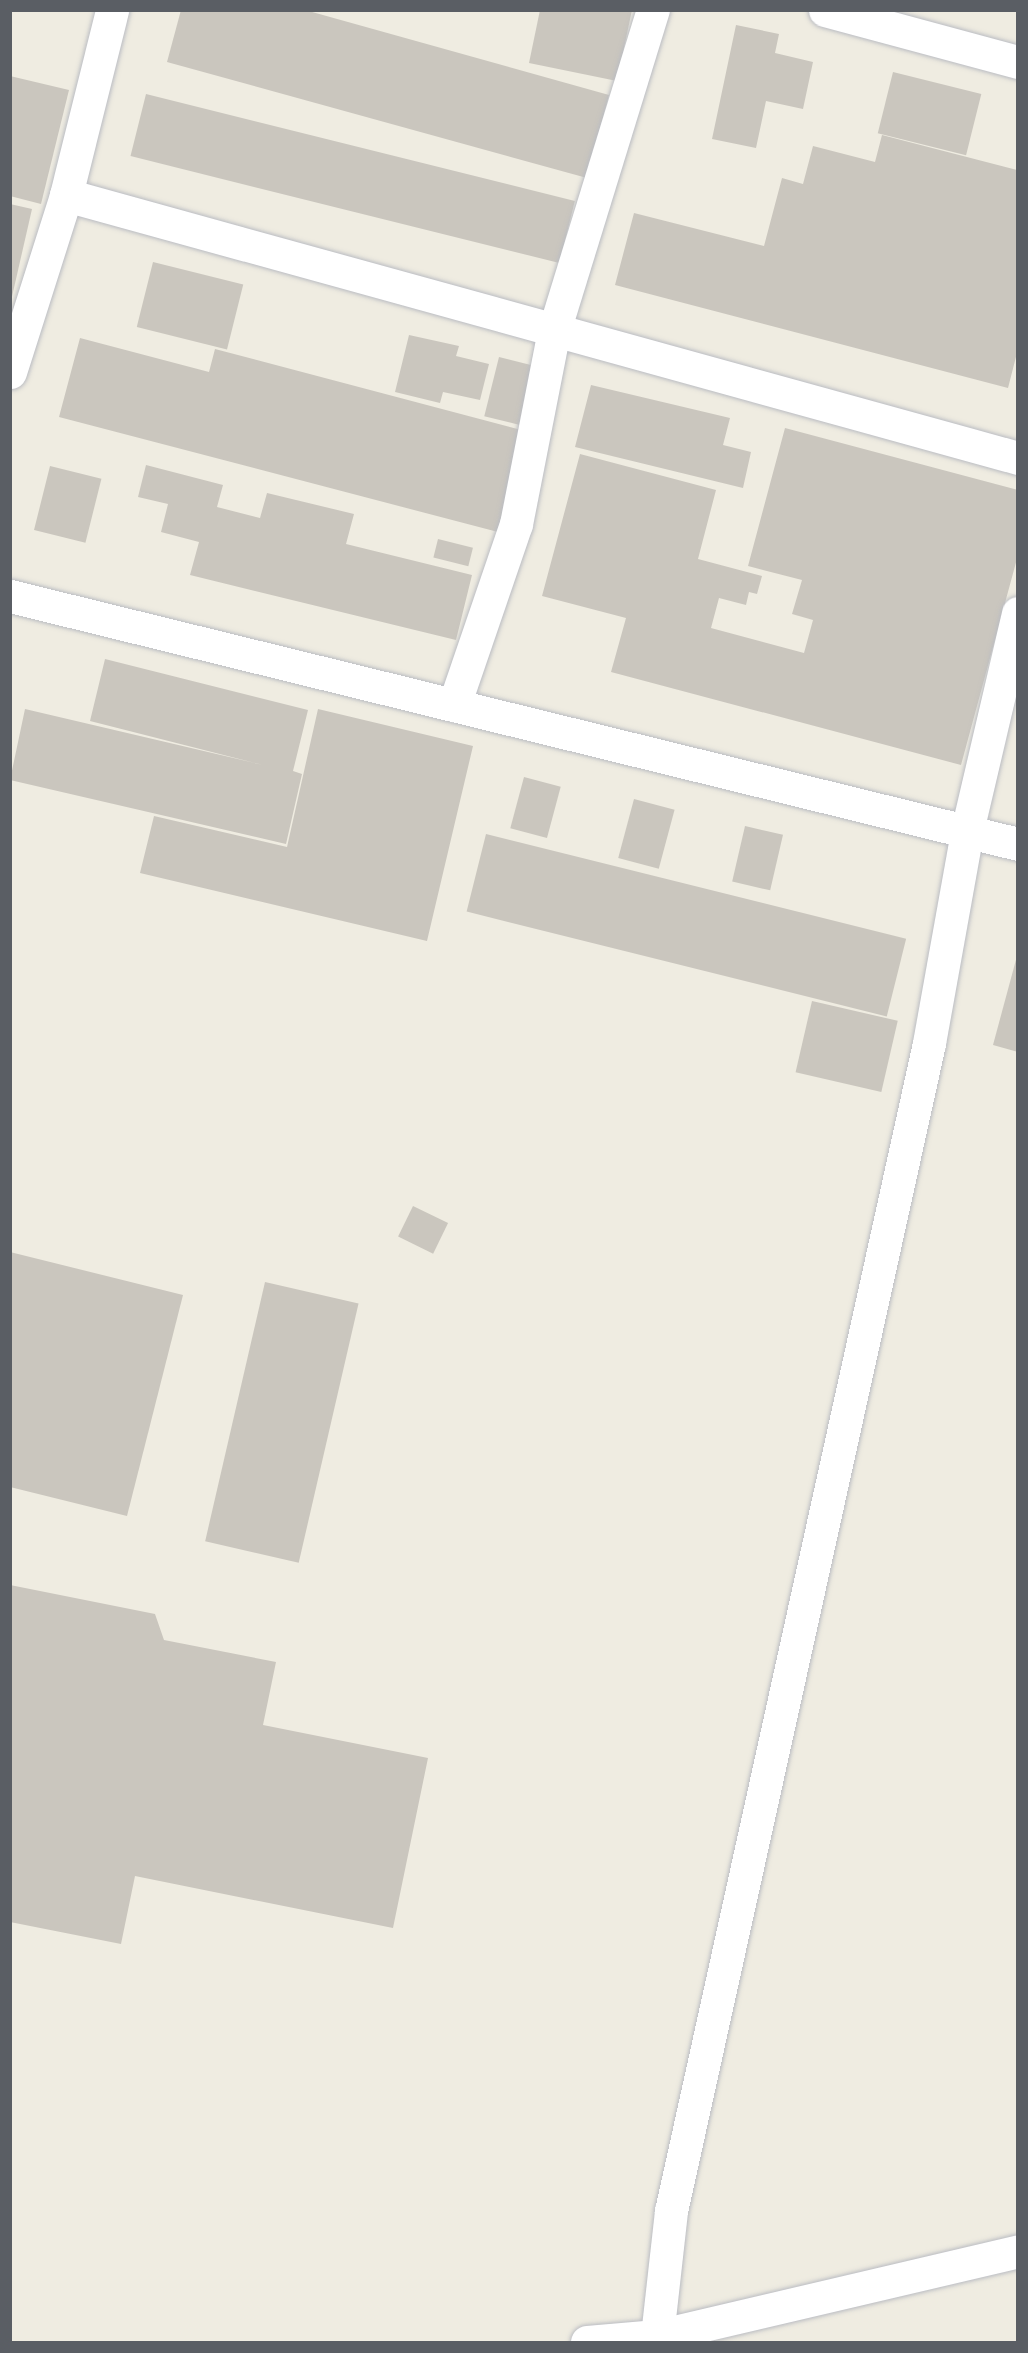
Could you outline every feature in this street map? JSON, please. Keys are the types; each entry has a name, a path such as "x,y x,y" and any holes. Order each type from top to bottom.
{"street":[{"path":"10,372 66,195 112,10"},
{"path":"454,705 516,524 554,331 653,10"},
{"path":"825,10 1017,62"},
{"path":"66,195 1017,459"},
{"path":"10,596 1017,844"},
{"path":"659,2339 671,2211 929,1043 967,831 1017,613"},
{"path":"587,2343 659,2339 1017,2251"}],"building":[{"path":"181,10 305,10 609,95 587,178 167,62"},
{"path":"540,10 632,10 617,81 529,63"},
{"path":"736,25 779,34 775,53 813,62 803,109 766,101 756,148 712,139"},
{"path":"893,72 981,94 966,155 878,133"},
{"path":"10,76 69,90 41,204 10,196"},
{"path":"146,94 575,201 559,263 131,156"},
{"path":"882,135 1017,170 1018,349 1008,388 615,285 634,213 764,246 782,178 803,184 813,146 875,162"},
{"path":"10,204 32,209 11,301 10,301"},
{"path":"153,262 243,284 227,350 137,327"},
{"path":"409,335 459,346 456,356 489,364 480,400 443,392 440,403 395,392"},
{"path":"80,338 209,372 215,349 525,431 498,532 59,417"},
{"path":"499,357 544,368 529,427 484,416"},
{"path":"591,385 730,418 723,445 751,452 743,488 575,447"},
{"path":"785,428 1018,490 1018,555 961,765 611,672 626,618 542,596 580,454 716,490 698,559 762,576 757,594 749,592 746,605 719,598 711,628 804,653 813,620 792,614 802,580 748,566"},
{"path":"146,465 223,485 217,507 260,518 267,493 354,514 346,544 472,575 456,640 190,575 199,542 161,532 168,504 138,497"},
{"path":"50,466 101,479 85,543 34,530"},
{"path":"438,539 473,548 468,566 433,557"},
{"path":"105,659 308,710 293,771 302,774 286,844 10,780 25,709 263,765 90,721"},
{"path":"318,709 473,746 427,941 140,873 154,816 287,847"},
{"path":"524,777 561,787 547,838 510,828"},
{"path":"634,799 675,810 659,869 618,858"},
{"path":"745,826 783,835 770,890 732,882"},
{"path":"486,834 906,939 887,1016 467,912"},
{"path":"1018,956 1018,1052 993,1045"},
{"path":"812,1001 898,1021 881,1092 796,1072"},
{"path":"413,1206 448,1223 433,1254 398,1237"},
{"path":"10,1252 183,1295 127,1516 10,1487"},
{"path":"265,1282 359,1304 299,1563 205,1541"},
{"path":"10,1585 155,1614 164,1640 276,1662 263,1725 428,1758 393,1928 135,1876 121,1944 10,1922"}]}
